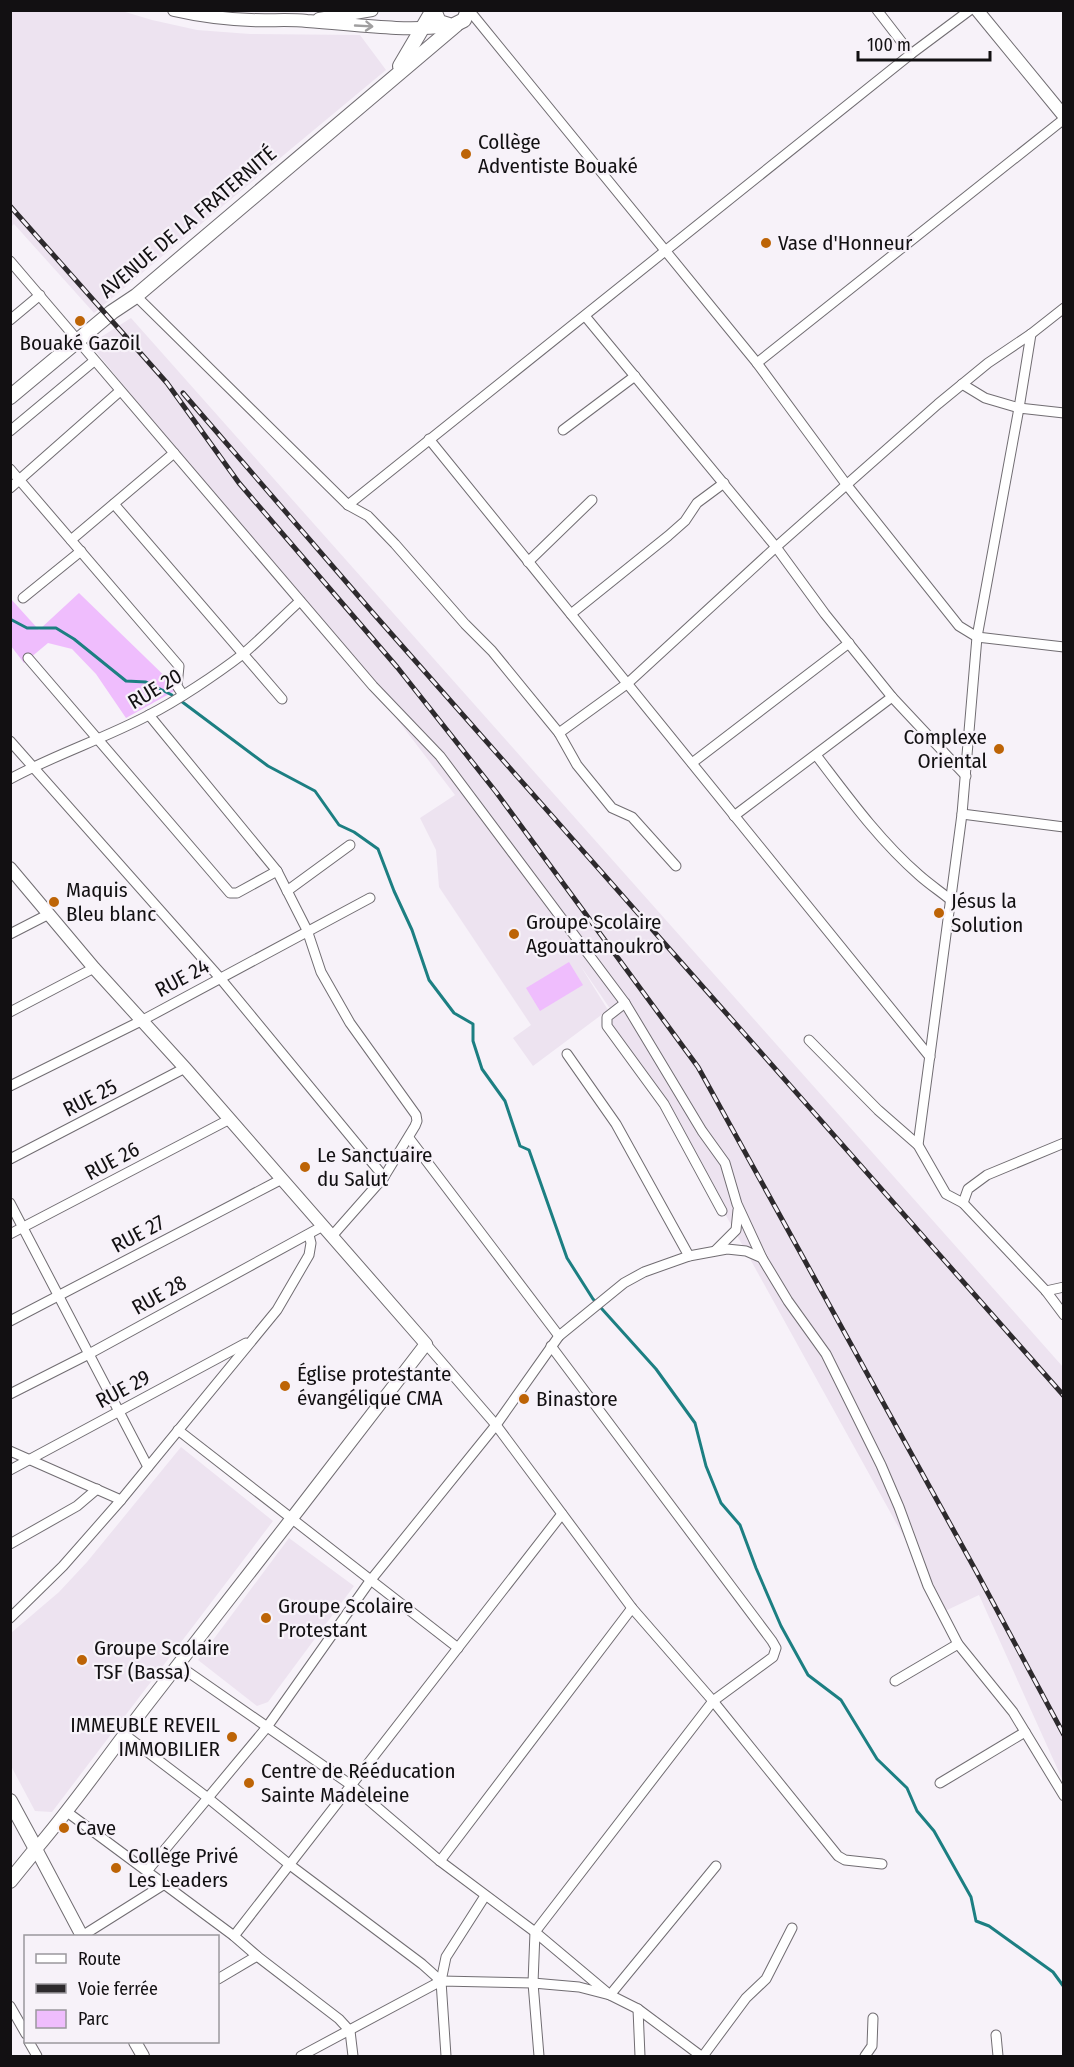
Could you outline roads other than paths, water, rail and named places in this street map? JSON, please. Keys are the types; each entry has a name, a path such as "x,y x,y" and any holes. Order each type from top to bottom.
{"main road":[{"path":"433,10 440,22 464,18"},
{"name":"AVENUE DE LA FRATERNITÉ","path":"392,78 433,10"},
{"name":"AVENUE DE LA FRATERNITÉ","path":"10,397 112,312 136,296 464,18"},
{"path":"10,1801 36,1849 10,1881"}],"street":[{"path":"174,10 199,16 250,20 306,21 336,25 423,29 464,18 665,251 757,363 846,484 959,626 977,637 1064,647"},
{"path":"306,21 372,10"},
{"path":"877,10 911,54"},
{"path":"348,505 911,54 970,10"},
{"path":"757,363 1064,117 976,10"},
{"path":"10,261 373,686 440,756 625,1003 702,1131 725,1163 737,1204 762,1258 788,1301 826,1354 881,1465 928,1586 958,1644 1013,1712 1064,1796"},
{"path":"10,320 40,295"},
{"path":"136,296 348,505 368,516 395,544 498,658 559,733 577,765 612,808 632,817 676,866"},
{"path":"559,733 628,683 846,484 962,384 1064,308"},
{"path":"585,316 776,547 825,614 892,697 966,776"},
{"path":"918,1145 952,901 966,776 977,637 1031,334"},
{"path":"10,431 94,361"},
{"path":"563,430 635,376"},
{"path":"962,384 985,398 1019,408 1064,414"},
{"path":"10,488 120,391"},
{"path":"429,439 930,1058"},
{"path":"71,540 174,453"},
{"path":"10,469 179,666 177,686 183,695"},
{"path":"570,614 668,536 685,520 697,503 724,483"},
{"path":"528,562 592,500"},
{"path":"114,504 282,699"},
{"path":"23,598 81,551"},
{"name":"RUE 20","path":"10,779 98,740 183,695 243,654 300,601"},
{"path":"692,763 849,643"},
{"path":"28,658 230,893 237,893 277,871"},
{"path":"734,816 892,697"},
{"path":"149,715 277,871 307,930 321,972 350,1023 416,1115 417,1121 384,1177 332,1236"},
{"path":"10,741 219,978 384,1177"},
{"path":"816,755 852,803 889,846 920,876 952,901"},
{"path":"962,814 1064,827"},
{"path":"287,891 350,845"},
{"path":"10,868 94,968 230,1119 496,1425 632,1608 713,1701 838,1856 845,1860 882,1863"},
{"name":"RUE 24","path":"10,1086 141,1021 370,898"},
{"path":"10,934 49,914"},
{"path":"10,1012 94,968"},
{"path":"625,1003 607,1017 607,1026 664,1104 722,1211"},
{"path":"810,1040 878,1110 918,1145 946,1194 963,1203 1046,1291 1064,1315"},
{"path":"567,1054 616,1124 689,1256"},
{"name":"RUE 25","path":"10,1159 185,1068"},
{"name":"RUE 26","path":"10,1234 230,1119"},
{"path":"408,1138 559,1336"},
{"path":"963,1203 968,1189 987,1175 1064,1143"},
{"name":"RUE 27","path":"10,1321 282,1179"},
{"path":"10,1203 148,1467"},
{"path":"715,1251 736,1230 737,1204"},
{"name":"RUE 28","path":"10,1394 89,1354 323,1226"},
{"path":"10,1618 63,1566 121,1500 277,1310 309,1255 311,1243 309,1234"},
{"path":"147,1871 267,1727 370,1581 496,1425 559,1336 592,1308 644,1272 689,1256 727,1249 746,1251 762,1258"},
{"path":"1046,1291 1064,1287"},
{"name":"RUE 29","path":"10,1470 253,1339"},
{"path":"81,1935 36,1849 67,1812 124,1734 426,1344"},
{"path":"539,2056 533,1983 535,1932 713,1701 773,1657 776,1648 551,1346"},
{"path":"178,1430 458,1648"},
{"path":"10,1451 121,1500"},
{"path":"10,1544 77,1506 97,1489"},
{"path":"234,1936 562,1514"},
{"path":"441,1861 632,1608"},
{"path":"895,1681 958,1644"},
{"path":"178,1665 351,1785 441,1861 535,1932 610,1995"},
{"path":"940,1783 1026,1732"},
{"path":"124,1734 441,1981"},
{"path":"67,1812 234,1936 339,2019 350,2031 353,2056"},
{"path":"610,1995 716,1866"},
{"path":"84,1935 163,1885"},
{"path":"446,2056 441,1981 446,1957 485,1896"},
{"path":"301,2056 441,1981 533,1983 579,1987 610,1995 638,2009 702,2056 746,1998 766,1979 792,1928"},
{"path":"219,1978 257,1956"},
{"path":"10,2006 24,2030"},
{"path":"638,2009 640,2056"},
{"path":"865,2056 872,2046 873,2018"},
{"path":"996,2036 998,2056"}],"waterway":[{"path":"10,619 27,628 56,628 74,639 126,681 146,682 172,695"},
{"path":"181,701 268,766 315,791 339,825 354,832 378,849 412,930 429,980 454,1013 473,1024 473,1041 482,1069 505,1101 520,1146 529,1150 567,1258 593,1299 656,1369 695,1423 706,1466 721,1503 740,1525 781,1626 808,1675 841,1700 877,1759 907,1788 917,1811 934,1831 971,1897 976,1921 989,1926 1053,1972 1064,1987"}],"railway":[{"path":"10,206 167,383 239,483 397,667 496,792 698,1067 1064,1735"},
{"path":"183,393 373,613 1064,1396"}],"place":[{"name":"Collège Adventiste Bouaké","path":"466,154"},
{"name":"Vase d'Honneur","path":"766,243"},
{"name":"Bouaké Gazoil","path":"80,321"},
{"name":"Complexe Oriental","path":"999,749"},
{"name":"Maquis Bleu blanc","path":"54,902"},
{"name":"Jésus la Solution","path":"939,913"},
{"name":"Groupe Scolaire Agouattanoukro","path":"514,934"},
{"name":"Le Sanctuaire du Salut","path":"305,1167"},
{"name":"Église protestante évangélique CMA","path":"285,1386"},
{"name":"Binastore","path":"524,1399"},
{"name":"Groupe Scolaire Protestant","path":"266,1618"},
{"name":"Groupe Scolaire TSF (Bassa)","path":"82,1660"},
{"name":"IMMEUBLE REVEIL IMMOBILIER","path":"232,1737"},
{"name":"Centre de Rééducation Sainte Madeleine","path":"249,1783"},
{"name":"Cave","path":"64,1828"},
{"name":"Collège Privé Les Leaders","path":"116,1868"}]}
